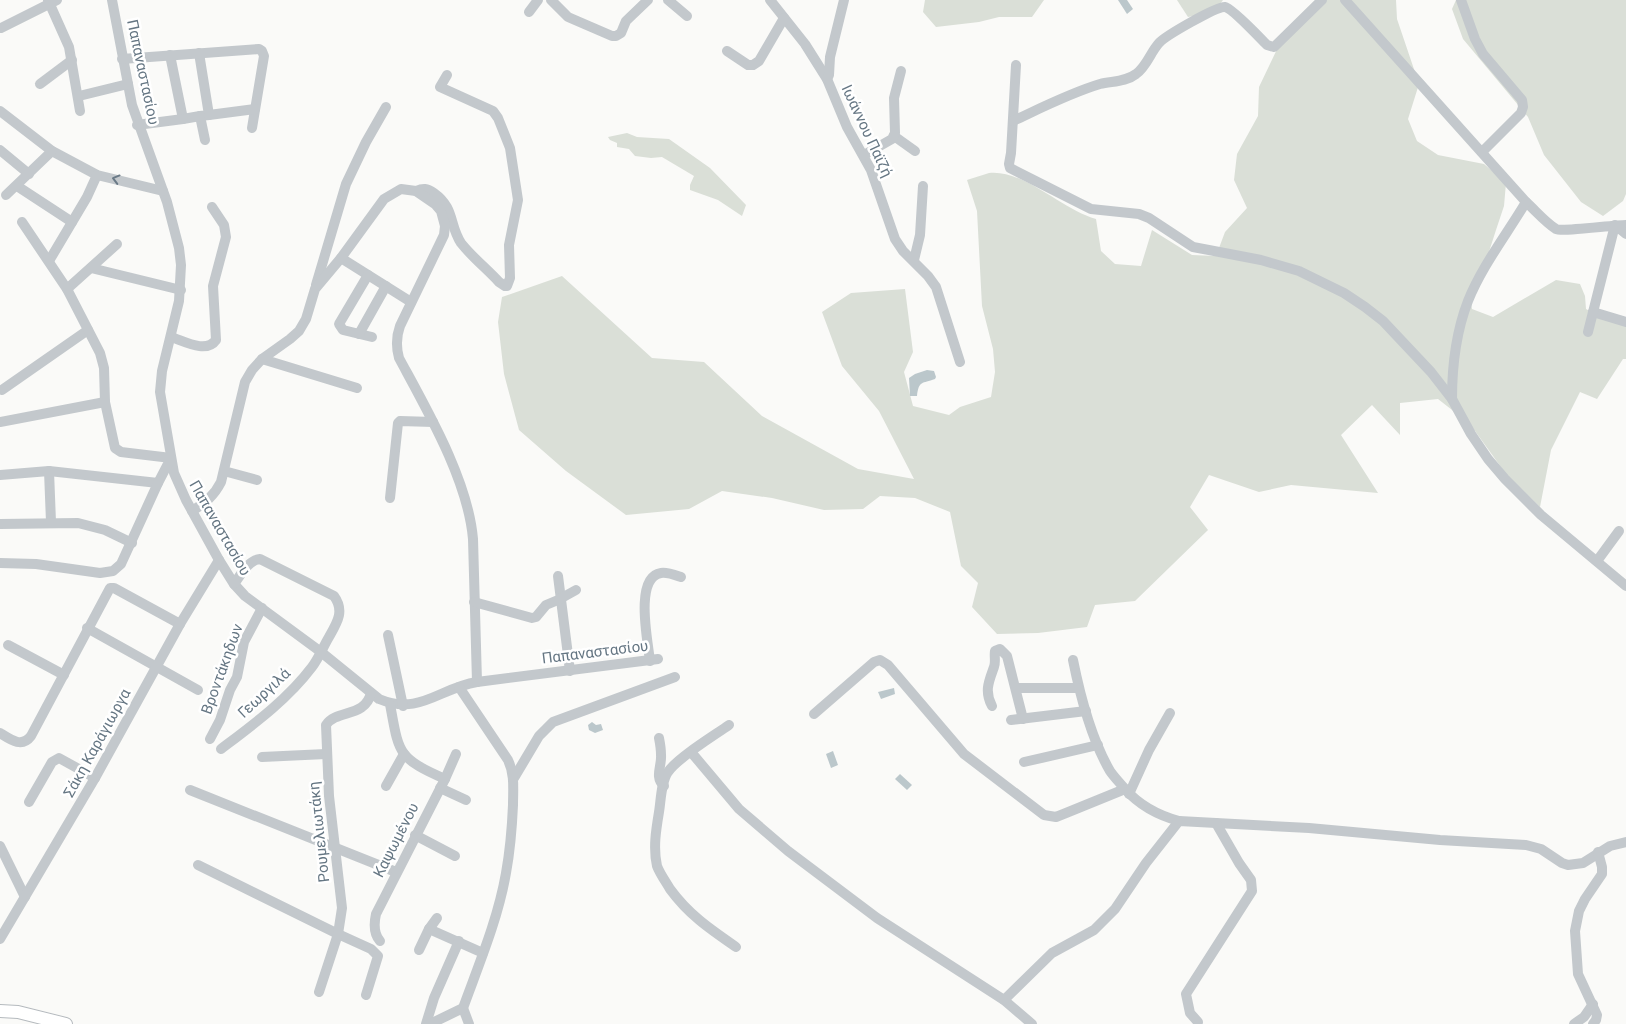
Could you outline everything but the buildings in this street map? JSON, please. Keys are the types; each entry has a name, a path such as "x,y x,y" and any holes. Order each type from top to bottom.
{"main road":[{"path":"0,1011 18,1012 39,1020 66,1024"}],"street":[{"name":"Παπαναστασίου","path":"112,0 122,59 138,125 163,192 179,248 181,290 162,372 160,392 171,458 178,485 219,560 234,584 245,596 321,652 378,699 390,704 403,706 438,697 459,687 477,682 654,660 646,623 645,598 647,588 650,581 658,574 666,573 680,577"},
{"path":"529,12 538,0"},
{"path":"551,0 568,17 612,36 621,34 626,20 648,0"},
{"path":"668,0 687,16"},
{"name":"Ιωάννου Παϊζή","path":"770,0 805,44 827,79 847,127 875,180 892,233 903,250 914,260 936,287 960,362"},
{"path":"827,79 830,57 844,0"},
{"path":"1013,121 1055,101 1100,84 1126,80 1134,76 1145,65 1159,42 1214,10 1225,7 1229,9 1267,45 1274,47 1322,0"},
{"path":"1345,0 1526,202 1557,230 1565,231 1574,228 1621,225"},
{"path":"1460,0 1483,54 1522,100 1523,107 1521,113 1482,152"},
{"path":"1,28 51,1 69,47 80,111"},
{"path":"727,51 748,65 756,64 784,18"},
{"path":"122,59 259,49 264,56 252,128"},
{"path":"199,53 205,140"},
{"path":"170,55 183,119"},
{"path":"40,84 72,60"},
{"path":"1016,65 1013,121 1008,164 1010,168 1083,206 1104,211 1139,214 1150,218 1193,247 1282,265 1299,271 1344,293 1383,321 1431,372 1452,399 1471,434 1488,459 1505,479 1541,515 1626,586"},
{"path":"864,156 894,136 896,130 894,98 901,71"},
{"path":"416,191 427,189 444,203 461,242 499,282 507,286 510,278 509,245 518,200 509,143 493,111 440,87 447,75"},
{"path":"78,96 128,84"},
{"path":"192,511 208,501 216,493 222,482 245,382 252,370 262,359 299,331 306,319 346,184 366,142 386,107"},
{"path":"138,125 255,109"},
{"path":"0,111 52,151 97,174 163,192"},
{"path":"894,136 915,151"},
{"path":"0,150 29,174"},
{"path":"6,195 52,151"},
{"path":"49,262 93,186 97,174"},
{"path":"16,186 72,222"},
{"path":"914,260 920,235 923,186"},
{"path":"315,289 341,258 384,199 401,189 416,191 435,204 441,211 445,226 444,235 411,302 396,338 399,358 433,422 453,468 470,516 474,539 477,682"},
{"path":"1452,399 1453,366 1468,301 1526,202"},
{"path":"170,337 203,348 211,346 216,340 213,286 226,237 224,225 212,207"},
{"path":"0,563 36,564 108,573 113,571 122,564 158,482 171,458 124,453 118,450 114,443 105,402 102,360 67,289 22,222"},
{"path":"1621,225 1626,234"},
{"path":"1588,332 1621,225"},
{"path":"67,289 117,244"},
{"path":"341,258 411,302"},
{"path":"91,268 181,290"},
{"path":"368,275 339,324 343,330 372,337"},
{"path":"359,334 386,286"},
{"path":"1593,312 1626,322"},
{"path":"2,390 88,330"},
{"path":"262,359 357,388"},
{"path":"0,422 105,402"},
{"path":"390,498 398,424 400,421 433,422"},
{"path":"0,475 49,471 158,482"},
{"path":"49,471 51,522"},
{"path":"224,471 257,480"},
{"path":"0,524 78,523 97,527 132,543"},
{"path":"1597,562 1619,531"},
{"name":"Γεωργιλά","path":"221,749 285,699 313,666 340,614 338,602 334,596 260,559 255,559 234,584"},
{"name":"Σάκη Καράγιωργα","path":"0,939 95,778 180,624 219,560"},
{"path":"558,576 570,671"},
{"path":"0,733 18,743 27,741 110,588 114,588 180,624"},
{"path":"474,602 532,618 536,617 546,604 576,590"},
{"name":"Βροντάκηδων","path":"210,740 237,677 244,642 262,608"},
{"path":"87,628 198,690"},
{"path":"388,635 403,706"},
{"path":"8,645 64,675"},
{"path":"992,706 988,696 988,683 995,665 995,650 1000,649 1008,656 1024,719"},
{"path":"814,714 874,662 880,660 888,665 964,754 975,764 1044,815 1056,817 1127,791 1170,713"},
{"path":"1072,660 1078,688 1086,711 1098,745 1111,772 1127,791 1151,811 1179,820 1526,845 1541,849 1568,865 1582,863 1610,846 1626,842"},
{"path":"514,778 539,736 553,722 675,677"},
{"path":"459,687 508,760 514,778 512,829 506,874 483,952 463,1008 469,1024"},
{"path":"1016,688 1078,688"},
{"name":"Ρουμελιωτάκη","path":"319,992 341,920 341,894 334,846 325,729 330,720 352,713 367,704 371,693"},
{"path":"390,704 396,734 404,754 418,767 466,800"},
{"path":"1011,720 1086,711"},
{"path":"729,725 670,769 664,786 655,832 655,847 658,867 664,880 688,912 736,947"},
{"path":"659,738 662,756 659,776 664,786"},
{"path":"1024,762 1098,745"},
{"path":"691,752 739,809 788,850 877,918 1004,1000 1032,1024"},
{"path":"262,757 326,754"},
{"path":"386,786 404,754"},
{"name":"Καψωμένου","path":"380,941 375,930 374,921 376,914 456,754"},
{"path":"29,802 56,758 95,778"},
{"path":"190,790 396,872"},
{"path":"1004,1000 1052,953 1094,930 1115,909 1179,820"},
{"path":"1198,1022 1190,1013 1186,994 1252,891 1251,880 1216,823"},
{"path":"415,835 455,856"},
{"path":"0,846 25,897"},
{"path":"1593,1024 1597,1014 1578,974 1575,932 1585,899 1602,874 1598,852"},
{"path":"198,865 338,934 372,948 378,956 366,995"},
{"path":"419,950 429,929 437,918"},
{"path":"429,929 483,952"},
{"path":"426,1024 434,998 459,941"},
{"path":"1574,1024 1584,1017 1593,1004"},
{"path":"430,1024 463,1008"}],"shaded area":[{"path":"925,0 1044,0 1032,17 999,17 979,22 936,27 923,12"},
{"path":"1118,0 1127,0 1133,9 1127,14"},
{"path":"1177,0 1223,0 1214,12 1188,17"},
{"path":"1323,0 1396,0 1397,19 1419,84 1408,119 1417,141 1438,155 1484,164 1506,183 1504,206 1486,261 1469,290 1472,309 1493,317 1556,280 1580,284 1585,296 1586,309 1605,319 1626,326 1626,359 1623,359 1597,399 1580,392 1551,450 1540,507 1506,474 1470,424 1438,399 1400,403 1400,435 1372,405 1341,435 1378,493 1291,485 1259,492 1209,475 1190,507 1208,530 1135,601 1095,605 1087,627 1038,633 997,634 972,607 978,583 961,566 950,512 915,498 880,496 863,509 824,510 772,498 722,491 689,509 626,515 566,471 519,430 504,374 498,322 502,297 562,276 652,358 704,362 762,416 858,469 914,479 879,411 842,366 822,312 851,293 905,289 913,352 904,372 913,406 949,415 960,407 991,397 995,372 993,349 982,306 977,211 967,180 989,173 1002,173 1016,177 1083,214 1096,219 1101,251 1115,264 1141,266 1152,230 1192,255 1216,256 1225,232 1247,208 1234,180 1237,154 1258,116 1259,87 1279,45"},
{"path":"1456,0 1626,0 1626,194 1623,201 1603,216 1581,202 1544,155 1528,117 1463,39 1452,9"},
{"path":"627,133 637,137 669,139 710,168 746,205 742,216 718,200 690,190 694,176 662,157 635,156 629,149 617,147 617,143 608,137"},
{"path":"927,370 934,371 935,379 920,385 917,396 910,396 909,378"},
{"path":"894,688 895,694 881,699 878,692"},
{"path":"592,722 596,725 601,724 603,730 595,733 589,730 588,725"},
{"path":"833,751 838,765 831,768 826,754"},
{"path":"900,774 912,785 907,790 895,779"}]}
